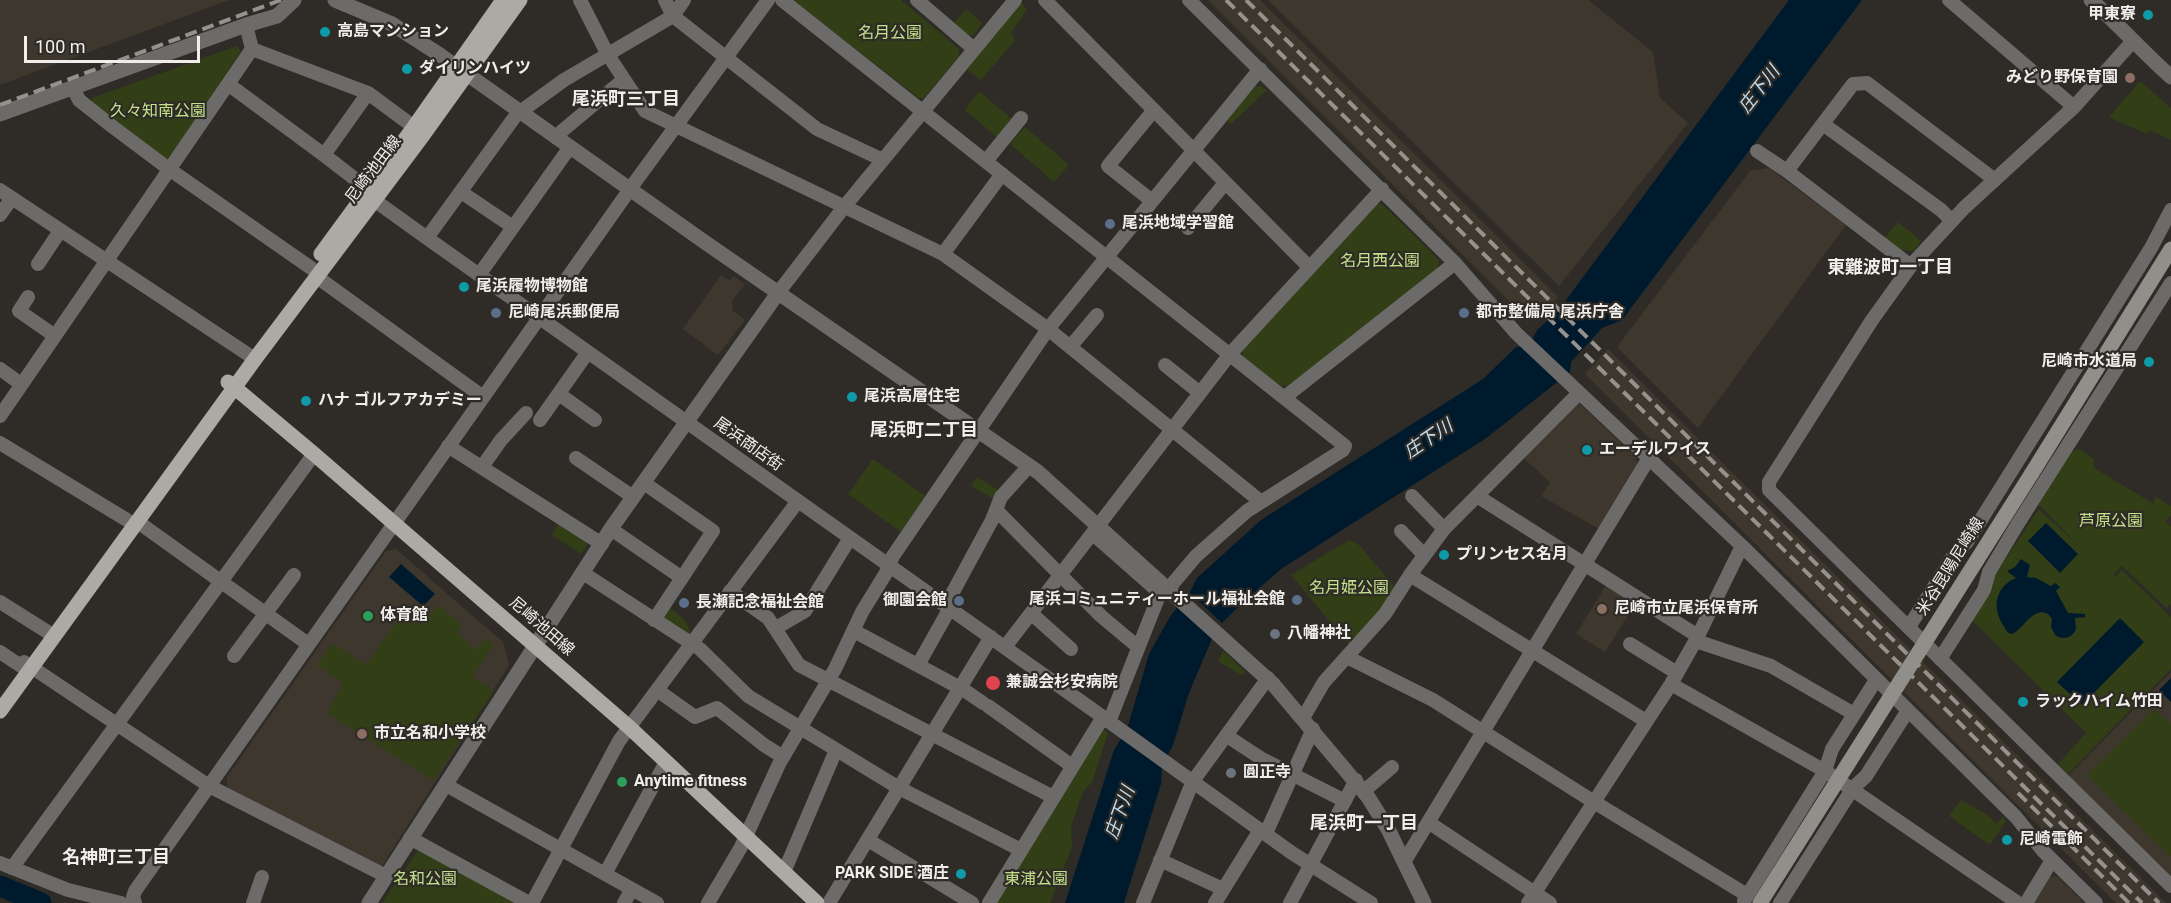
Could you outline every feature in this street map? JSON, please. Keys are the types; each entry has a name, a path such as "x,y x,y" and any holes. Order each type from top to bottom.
{"main road":[{"name":"尼崎池田線","path":"0,695 50,634 461,70 503,0"},
{"name":"尼崎池田線","path":"371,194 414,127 520,0"},
{"name":"米谷昆陽尼崎線","path":"1750,900 1779,873 2171,249"},
{"name":"尼崎池田線","path":"231,385 629,727 817,903"},
{"name":"尼崎池田線","path":"0,711 26,665"}],"street":[{"path":"0,114 246,25 277,16 294,0"},
{"path":"335,0 392,24 461,70 1029,466 1160,593 1106,720 1072,766 989,903"},
{"path":"580,0 608,56 643,109 943,254 1048,329 1260,501"},
{"path":"665,0 673,16 817,129 883,160"},
{"path":"427,238 519,111 564,80 673,16 684,0"},
{"path":"135,903 133,897 135,891 308,644 675,125 768,0"},
{"path":"782,0 1345,446 1331,458 1260,501 1196,556 1171,590"},
{"path":"917,0 974,49"},
{"path":"369,903 611,529 778,293 844,207 1015,0"},
{"path":"1045,0 1309,267"},
{"path":"1189,0 1455,263 1524,340 1742,546 1907,712 2016,817 2052,860 2096,903"},
{"path":"1950,0 2074,107"},
{"path":"2091,0 2123,28 2142,52 2171,77"},
{"path":"0,416 252,50 246,25"},
{"path":"2133,41 2074,107 1951,220 1911,266 1872,320 1769,482 1769,490 2171,886"},
{"path":"252,50 368,93 414,127"},
{"path":"708,903 745,836 783,757 829,680 862,612 886,573 893,556 943,480 1048,329 1260,69"},
{"path":"479,275 513,227 563,142 562,130 623,80"},
{"path":"1787,171 1853,84 1867,83 1995,180"},
{"name":"尾浜商店街","path":"228,84 324,155 427,238 1263,832 1371,903"},
{"path":"73,87 79,100 169,169 314,272 483,397"},
{"path":"324,155 368,93"},
{"path":"1152,201 1108,166 1154,110"},
{"path":"986,161 1021,118"},
{"path":"1823,124 1941,210 1951,220"},
{"path":"1757,151 1787,171 1911,266"},
{"path":"943,254 1002,174"},
{"path":"1188,228 1226,183"},
{"path":"1005,647 1230,354 1382,189"},
{"path":"461,192 513,227"},
{"path":"0,215 6,194 251,357"},
{"path":"1909,627 1952,558 1967,542 1986,512 2151,248 2171,210"},
{"path":"38,264 60,231"},
{"path":"1285,398 1455,263"},
{"path":"1940,658 1984,590 1989,572 2017,525 2171,283"},
{"path":"28,297 19,311 55,336"},
{"path":"1070,347 1096,315"},
{"path":"540,420 588,352"},
{"path":"1165,365 1200,393"},
{"path":"0,369 21,384"},
{"path":"1215,903 1263,832 1293,775 1316,694 1385,615 1410,575 1444,529 1579,393"},
{"path":"559,394 595,420"},
{"path":"482,467 501,440 526,413"},
{"path":"0,443 132,521 221,581 308,644"},
{"path":"448,446 602,544"},
{"path":"121,903 68,890 6,866 117,725 314,454"},
{"path":"576,458 633,497"},
{"path":"1404,862 1649,458"},
{"path":"918,665 1005,491 1029,466"},
{"path":"644,483 713,531 654,620"},
{"path":"1412,496 1444,529"},
{"path":"1477,496 1693,633 1702,643 1772,666 1854,714"},
{"path":"410,838 530,903 629,727 798,501"},
{"path":"996,510 1101,616 1137,647"},
{"path":"611,529 682,578"},
{"path":"1097,530 1171,590 1268,678 1360,785 1388,829 1424,903"},
{"path":"1401,531 1424,555"},
{"path":"776,628 805,611 850,538"},
{"path":"1531,898 1674,679 1742,546"},
{"path":"583,573 700,649 748,696 899,788 1021,850"},
{"path":"234,656 294,575"},
{"path":"1410,575 1646,722"},
{"path":"730,591 768,618 799,665 1053,797"},
{"path":"0,602 50,634"},
{"path":"1032,614 1071,649"},
{"path":"854,631 986,704 1072,766"},
{"path":"829,903 991,637"},
{"path":"1630,644 1674,679 1853,788 2018,903"},
{"path":"0,652 26,665 209,786 386,876"},
{"path":"1347,657 1432,700 1750,900 1826,771 1832,749 1876,680"},
{"path":"1143,903 1193,781 1268,678"},
{"path":"657,690 695,717 717,708 783,757"},
{"path":"1780,903 1853,788 1866,776 1907,712"},
{"path":"1227,736 1262,759 1345,801"},
{"path":"784,872 836,750"},
{"path":"605,873 666,762"},
{"path":"1290,903 1345,801 1360,785 1392,767"},
{"path":"446,785 657,903"},
{"path":"1428,822 1531,898 1550,903"},
{"path":"868,840 972,903"},
{"path":"1160,860 1223,889"},
{"path":"2026,903 2052,860"},
{"path":"253,903 262,878"},
{"path":"624,903 632,889"}],"shaded area":[{"path":"0,0 229,0 0,85"},
{"path":"1208,0 1260,0 1558,297 1533,320 1515,302 1512,304"},
{"path":"1268,0 1588,0 1653,52 1660,98 1688,123 1559,286"},
{"path":"1769,168 1846,225 1698,428 1617,347 1750,171"},
{"path":"721,275 730,281 734,276 745,284 732,301 733,311 745,320 718,355 683,329"},
{"path":"1608,349 2166,903 2116,903 1585,374"},
{"path":"1572,404 1580,404 1636,457 1637,464 1599,529 1541,496 1550,482 1521,456"},
{"name":"市立名和小学校","path":"396,549 503,642 509,665 382,866 378,868 227,787 227,777 386,551"},
{"path":"1606,585 1636,603 1605,652 1576,634"},
{"path":"2171,672 2171,879 2068,776"},
{"path":"2057,876 2084,903 2032,903 2048,877"}],"green space":[{"name":"名月公園","path":"793,0 901,0 959,49 959,56 924,98 919,98"},
{"path":"1021,3 1027,10 1011,33 1015,40 981,80 966,69"},
{"path":"966,9 982,23 974,35 967,35 953,24"},
{"name":"久々知南公園","path":"237,46 241,51 170,158 165,159 91,106 92,98"},
{"path":"2140,81 2171,108 2171,140 2150,130 2147,134 2109,117"},
{"path":"1261,86 1267,90 1231,124 1226,120 1254,87"},
{"path":"979,91 1013,120 998,138 965,110"},
{"path":"1025,127 1069,165 1054,182 1010,144"},
{"name":"名月西公園","path":"1375,204 1382,204 1439,260 1438,268 1292,386 1279,385 1243,357 1242,350"},
{"path":"1898,222 1921,241 1914,251 1901,250 1884,238"},
{"name":"芦原公園","path":"2079,449 2094,459 2094,468 2154,504 2155,496 2171,506 2171,515 2165,521 2171,527 2171,604 2166,608 2122,566 2113,575 2115,577 2122,570 2171,617 2171,669 2068,774 2058,764 2086,733 1971,619 1996,573 2039,509 2082,549 2038,504 2071,451"},
{"path":"873,459 925,496 901,532 848,494"},
{"path":"977,477 1000,491 995,500 971,486"},
{"path":"559,522 586,539 587,546 581,554 552,535"},
{"name":"名月姫公園","path":"1349,540 1359,545 1396,588 1351,647 1291,575"},
{"path":"409,603 427,618 438,605 462,625 457,632 475,650 486,638 494,645 472,676 494,691 433,780 327,713 343,683 317,665 333,643 366,665"},
{"path":"667,606 683,618 693,636 691,639 663,621"},
{"path":"1223,651 1245,671 1243,676 1218,661"},
{"path":"2154,709 2171,724 2171,857 2087,775"},
{"name":"東浦公園","path":"1103,728 1108,733 1092,782 1083,792 1071,826 1072,847 1050,903 995,903"},
{"path":"1961,800 1986,814 1996,824 2003,817 2006,821 1990,845 1949,816"},
{"name":"名和公園","path":"418,850 516,903 382,903"}],"water":[{"name":"庄下川","path":"1789,0 1862,0 1622,320 1602,328 1571,362 1570,372 1485,439 1281,569 1223,622 1211,641 1189,693 1173,745 1162,767 1161,784 1124,903 1065,903 1114,750 1127,729 1149,654 1171,615 1190,592 1197,578 1261,520 1483,379 1516,347 1521,347 1533,338 1537,330 1564,306 1566,300"},
{"path":"2046,523 2078,554 2060,573 2028,541"},
{"path":"2021,559 2030,565 2027,577 2036,578 2051,586 2055,583 2060,587 2056,591 2068,613 2085,614 2085,617 2075,618 2076,629 2070,636 2062,638 2056,636 2051,627 2052,619 2048,614 2042,612 2033,615 2012,634 2007,631 1997,611 1997,598 2004,587 2016,578 2007,571 2015,567"},
{"path":"401,564 435,594 423,606 389,577"},
{"path":"2120,618 2144,642 2082,705 2057,682"},
{"path":"2171,678 2171,702 2159,690"}],"pier":[{"path":"1188,591 1224,625 1215,641 1175,606"}],"waterway":[{"path":"0,886 41,903"}],"railway":[{"path":"0,105 281,0"},
{"path":"1226,0 2142,903"},
{"path":"1246,0 2159,903"},
{"path":"2018,793 2129,903"}],"place":[{"name":"甲東寮","path":"2148,15"},
{"name":"高島マンション","path":"325,32"},
{"name":"ダイリンハイツ","path":"407,69"},
{"name":"みどり野保育園","path":"2130,78"},
{"name":"尾浜地域学習館","path":"1110,224"},
{"name":"尾浜履物博物館","path":"464,287"},
{"name":"尼崎尾浜郵便局","path":"496,313"},
{"name":"都市整備局 尾浜庁舎","path":"1464,313"},
{"name":"尼崎市水道局","path":"2149,362"},
{"name":"尾浜高層住宅","path":"852,397"},
{"name":"ハナ ゴルフアカデミー","path":"306,401"},
{"name":"エーデルワイス","path":"1587,450"},
{"name":"プリンセス名月","path":"1444,555"},
{"name":"尾浜コミュニティーホール福祉会館","path":"1297,600"},
{"name":"御園会館","path":"959,601"},
{"name":"長瀬記念福祉会館","path":"684,603"},
{"name":"尼崎市立尾浜保育所","path":"1602,609"},
{"name":"体育館","path":"368,616"},
{"name":"八幡神社","path":"1275,634"},
{"name":"兼誠会杉安病院","path":"993,683"},
{"name":"ラックハイム竹田","path":"2023,702"},
{"name":"市立名和小学校","path":"362,734"},
{"name":"圓正寺","path":"1231,773"},
{"name":"Anytime fitness","path":"622,782"},
{"name":"尼崎電飾","path":"2007,840"},
{"name":"PARK SIDE 酒庄","path":"961,874"}],"district":[{"name":"尾浜町三丁目","path":"626,100"},
{"name":"東難波町一丁目","path":"1890,268"},
{"name":"尾浜町二丁目","path":"924,431"},
{"name":"尾浜町一丁目","path":"1364,824"},
{"name":"名神町三丁目","path":"116,858"}]}
